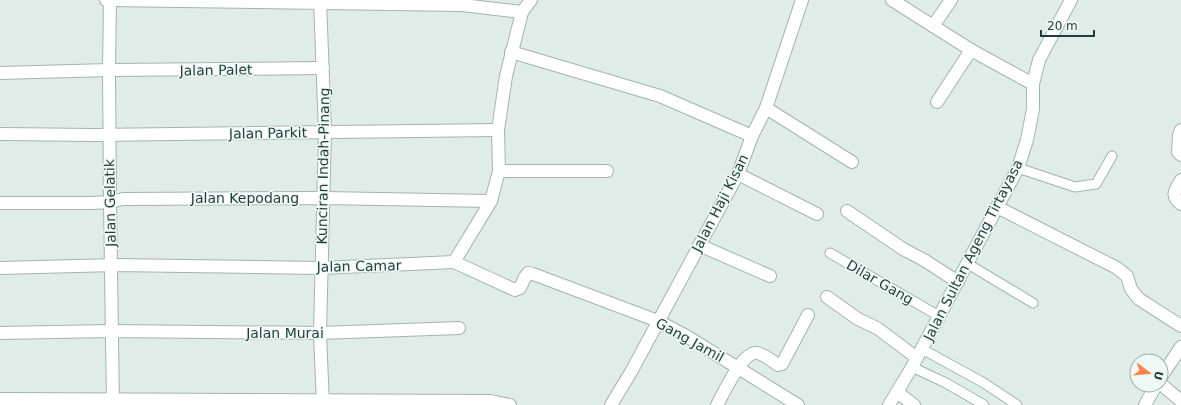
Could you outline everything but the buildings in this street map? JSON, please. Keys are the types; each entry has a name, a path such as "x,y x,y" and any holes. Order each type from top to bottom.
{"street":[{"path":"106,0 462,5 522,12"},
{"name":"Jalan Gelatik","path":"110,0 109,70 113,402"},
{"path":"454,262 491,200 499,171 498,130 506,76 522,12 530,0"},
{"name":"Jalan Haji Kisan","path":"614,400 738,174 752,136 766,108 802,0"},
{"path":"892,0 971,50 1033,84"},
{"path":"933,26 951,0"},
{"name":"Jalan Sultan Ageng Tirtayasa","path":"889,405 917,358 934,313 958,282 1018,168 1027,140 1033,109 1033,84 1039,60 1071,0"},
{"name":"Kunciran Indah-Pinang","path":"320,2 325,132 320,333 323,402"},
{"path":"937,102 971,50"},
{"path":"511,52 660,96 752,136"},
{"name":"Jalan Palet","path":"0,74 109,70 323,68"},
{"path":"766,108 852,162"},
{"name":"Jalan Parkit","path":"0,134 498,130"},
{"path":"1181,130 1179,135 1178,152 1181,155"},
{"path":"499,171 607,171"},
{"path":"738,174 817,214"},
{"path":"1181,180 1174,196 1181,204"},
{"name":"Jalan Kepodang","path":"0,203 110,202 123,198 491,200"},
{"path":"997,207 1118,268 1127,276 1131,289 1139,299 1181,326"},
{"path":"847,211 903,249 924,260 958,282"},
{"path":"699,245 770,276"},
{"name":"Jalan Camar","path":"0,268 112,265 321,268 454,262"},
{"name":"Gang Jamil","path":"454,262 515,290 520,288 528,274 533,274 658,321 688,337 798,405"},
{"path":"827,297 858,319 877,328 917,358"},
{"path":"717,405 738,367 748,355 756,353 763,355 778,365 782,364 808,315"},
{"name":"Jalan Murai","path":"0,333 111,331 320,333 459,328"},
{"path":"1169,365 1181,347"},
{"path":"1169,391 1181,401"},
{"path":"897,392 914,405"},
{"path":"1145,405 1152,393"},
{"path":"0,399 113,402 490,401 510,405"}],"lane":[{"path":"1018,168 1075,187 1096,184 1112,156"},
{"name":"Dilar Gang","path":"830,253 934,313"},
{"path":"968,264 1033,303"},
{"path":"917,358 946,383 984,405"},
{"path":"917,358 984,383 1017,405"}]}
